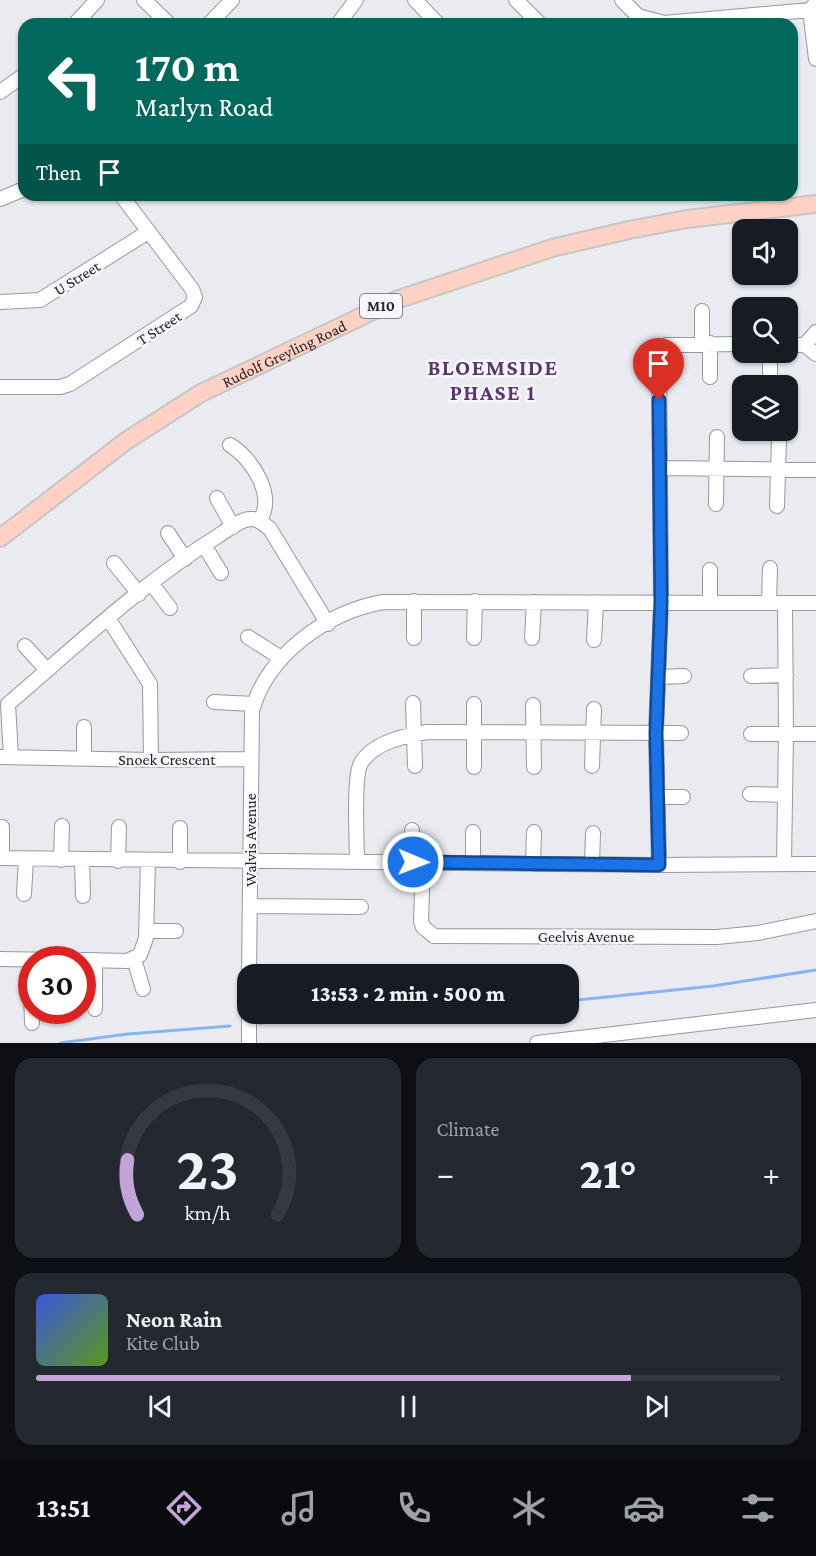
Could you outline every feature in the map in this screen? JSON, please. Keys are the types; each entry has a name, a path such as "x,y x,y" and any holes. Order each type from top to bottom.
{"main road":[{"name":"Rudolf Greyling Road","path":"0,538 126,441 201,393 396,300 552,248 629,230 687,219 816,204"}],"street":[{"path":"80,18 97,0"},
{"path":"144,0 163,18"},
{"path":"215,18 232,0"},
{"path":"342,18 356,0"},
{"path":"415,0 432,18"},
{"path":"516,0 534,18"},
{"path":"622,0 642,18"},
{"path":"720,18 813,7 816,59"},
{"path":"0,92 18,79"},
{"path":"0,199 18,192"},
{"name":"T Street","path":"0,387 60,387 70,384 191,306 195,297 192,290 125,201"},
{"name":"U Street","path":"0,302 40,300 148,232"},
{"path":"702,311 710,377"},
{"path":"810,349 816,332"},
{"path":"659,865 656,733 661,602 659,355 666,345 732,344"},
{"path":"716,504 717,437"},
{"path":"777,506 779,441"},
{"path":"230,445 243,456 264,490 266,508 259,521"},
{"path":"661,468 816,470"},
{"path":"217,498 233,527"},
{"path":"6,757 8,704 108,618 152,584 204,545 250,519 259,521 270,529 328,624"},
{"path":"168,533 185,559"},
{"path":"204,545 221,573"},
{"path":"114,563 139,594"},
{"path":"769,603 770,568"},
{"path":"710,603 711,570"},
{"path":"152,584 170,608"},
{"path":"414,601 414,638"},
{"name":"Walvis Avenue","path":"249,964 250,759 254,704 262,683 291,646 328,624 370,604 414,601 816,603"},
{"path":"474,638 475,601"},
{"path":"532,638 534,602"},
{"path":"594,640 596,603"},
{"path":"784,864 785,603"},
{"path":"108,618 150,684 151,760"},
{"path":"248,637 281,658"},
{"path":"25,646 47,670"},
{"path":"751,676 786,675"},
{"path":"658,677 684,676"},
{"path":"214,702 254,704"},
{"path":"413,703 415,766"},
{"path":"474,704 474,767"},
{"path":"533,705 534,767"},
{"path":"592,766 594,709"},
{"path":"84,727 84,759"},
{"path":"357,862 357,773 360,764 390,741 413,735 474,732 681,733"},
{"path":"751,734 816,734"},
{"name":"Snoek Crescent","path":"6,757 151,760 250,759"},
{"path":"750,794 785,795"},
{"path":"658,796 683,797"},
{"path":"61,860 62,825"},
{"path":"2,827 1,858 180,862 816,864"},
{"path":"118,861 119,827"},
{"path":"180,828 180,862"},
{"name":"Geelvis Avenue","path":"412,830 418,862 421,921 423,927 434,936 717,937 758,933 816,921"},
{"path":"472,832 472,863"},
{"path":"533,864 534,832"},
{"path":"592,833 592,864"},
{"path":"24,894 26,859"},
{"path":"82,860 83,896"},
{"path":"96,960 134,959 144,948 148,861"},
{"path":"250,906 361,907"},
{"path":"146,931 176,931"},
{"path":"0,959 18,960"},
{"path":"134,959 143,989"},
{"path":"537,1043 816,1011"},
{"path":"249,1024 249,1043"}],"waterway":[{"path":"579,1000 713,986 816,970"},
{"path":"60,1043 128,1034 230,1026"}],"district":[{"name":"BLOEMSIDE PHASE 1","path":"493,380"}],"route":[{"path":"413,862 659,865 656,733 661,602 659,400"}]}
